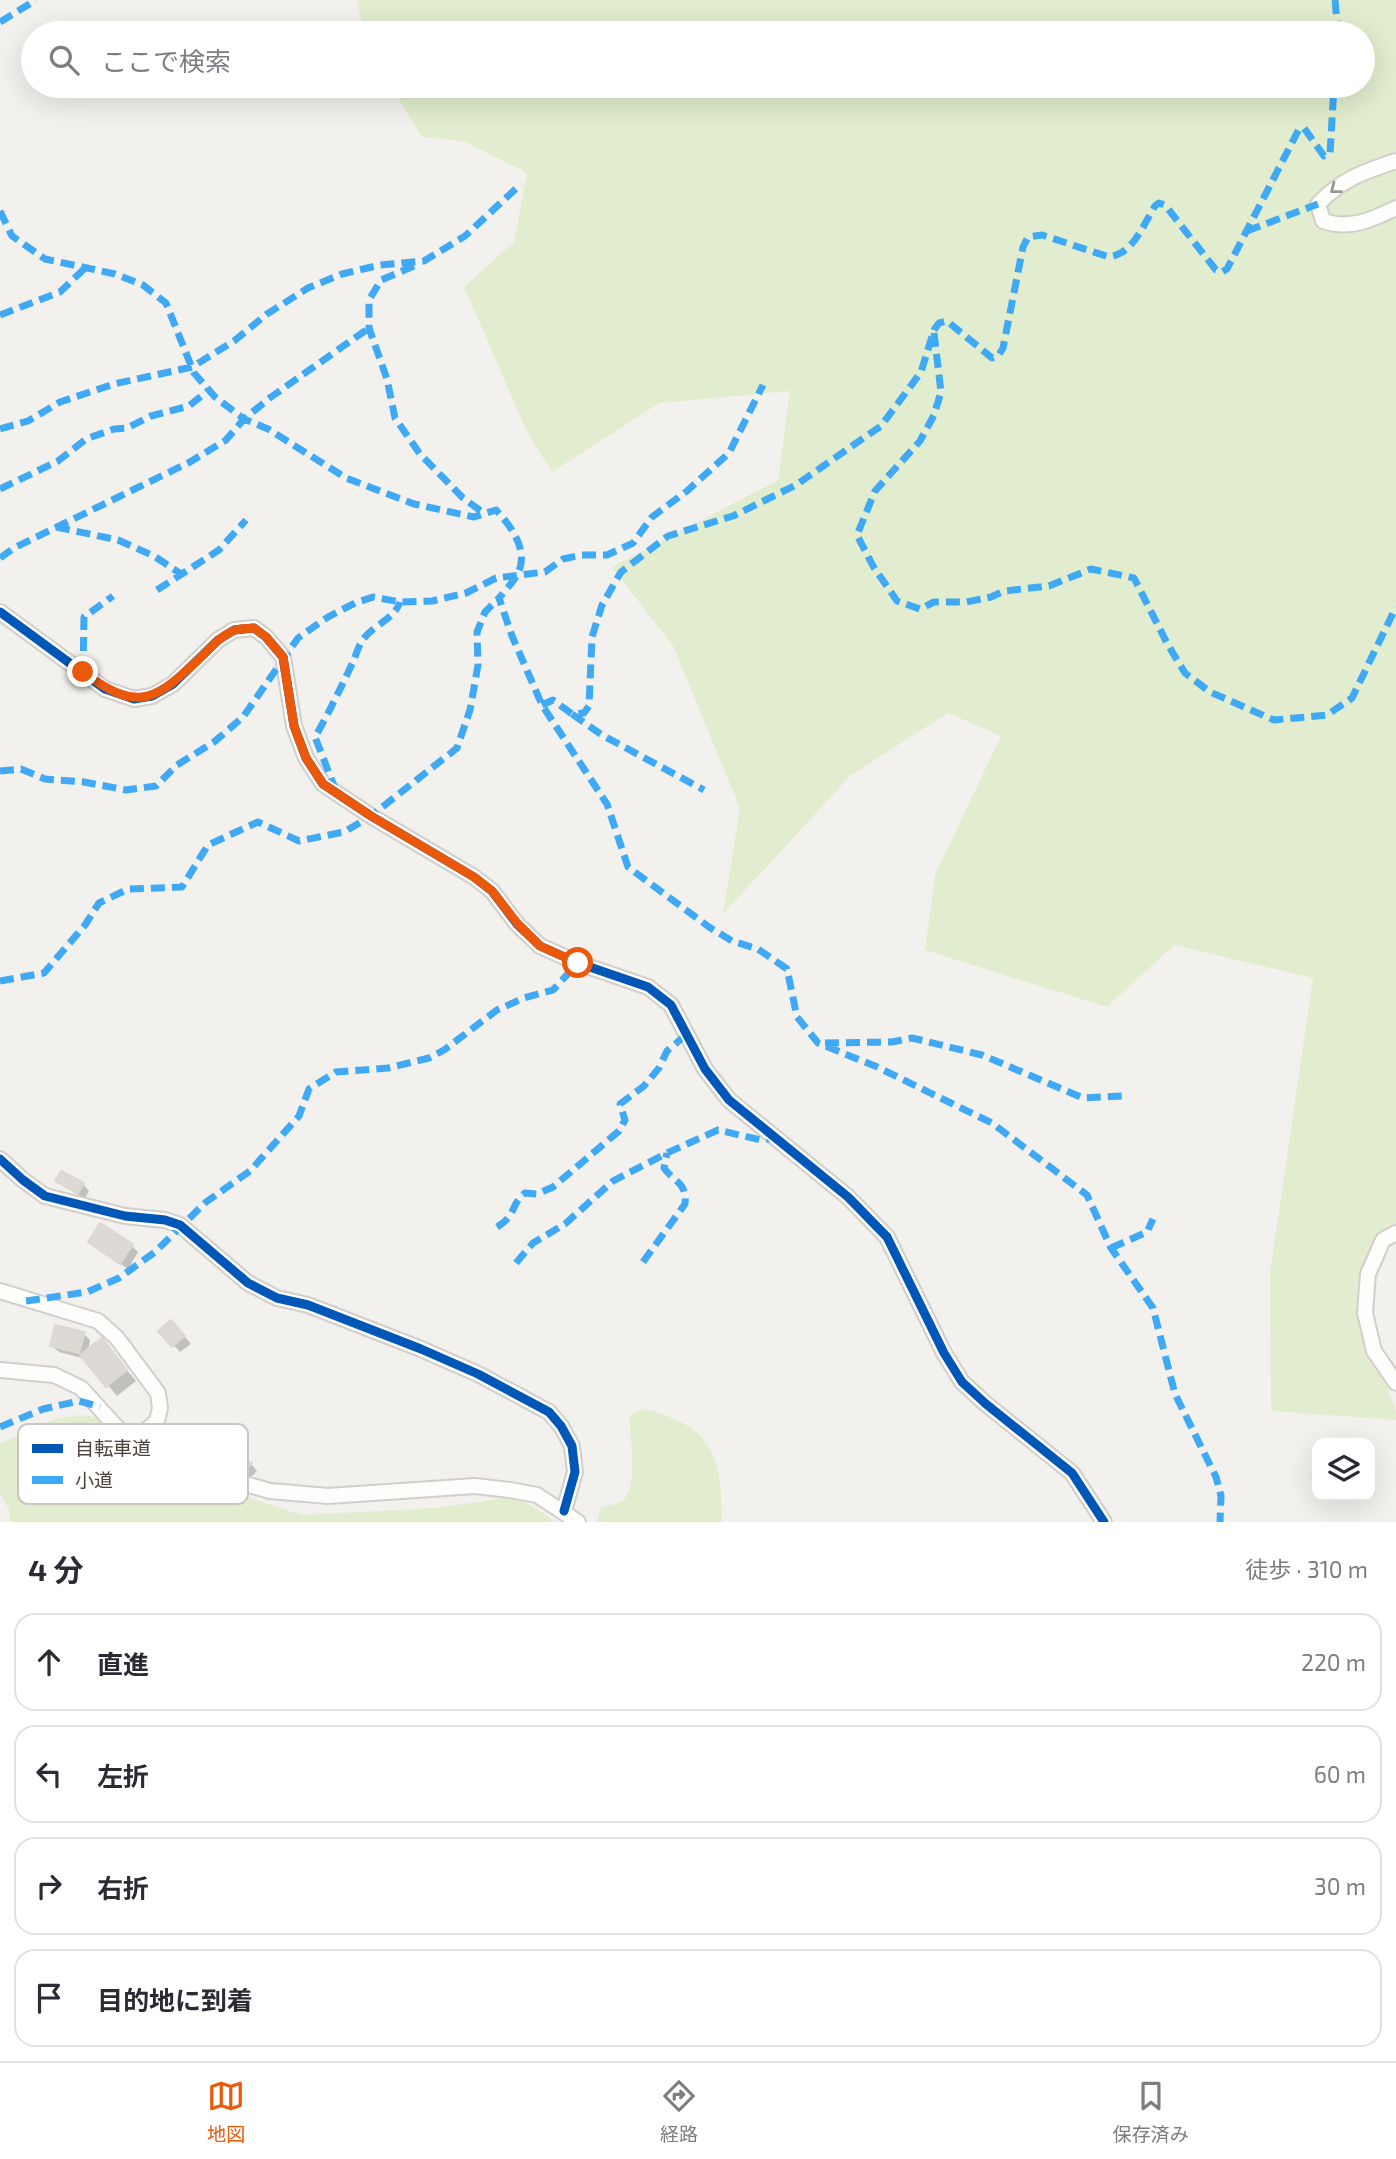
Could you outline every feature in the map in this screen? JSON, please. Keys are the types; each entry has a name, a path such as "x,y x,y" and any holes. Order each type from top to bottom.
{"street":[{"path":"1396,161 1369,170 1335,187 1318,205 1323,221 1339,226 1371,220 1396,208"},
{"path":"0,612 105,689 134,699 152,696 173,684 218,640 234,630 254,628 266,637 283,657 294,726 306,758 323,784 474,877 492,891 517,923 540,946 648,988 671,1005 705,1069 729,1100 848,1197 887,1237 944,1353 962,1382 1072,1473 1104,1522"},
{"path":"0,1158 23,1180 46,1196 125,1216 165,1220 180,1225 248,1283 277,1298 308,1305 421,1349 478,1374 549,1412 572,1446 575,1472 564,1511"},
{"path":"1396,1233 1382,1240 1368,1274 1365,1313 1374,1351 1396,1384"},
{"path":"0,1291 98,1321 117,1338 158,1393 160,1408 157,1421 153,1424"},
{"path":"0,1370 54,1374 81,1388 114,1424"},
{"path":"248,1485 270,1491 328,1496 475,1486 537,1495 578,1522"}],"green space":[{"path":"357,0 1396,0 1396,1232 1368,1274 1374,1351 1396,1411 1396,1420 1271,1411 1270,1273 1313,978 1174,945 1107,1007 925,950 935,875 1001,736 948,713 851,775 723,914 740,808 673,646 612,567 778,480 790,391 659,403 552,472 528,434 464,287 514,242 527,173 464,141 422,137 398,98 1375,98 1375,21 361,21"},
{"path":"641,1410 661,1413 688,1426 709,1447 719,1474 722,1522 597,1522 601,1507 620,1502 628,1493 632,1473 629,1416"},
{"path":"90,1416 108,1424 44,1424 55,1419"},
{"path":"18,1436 18,1504 248,1504 248,1497 302,1515 437,1508 516,1496 557,1522 10,1522 9,1509 0,1495 0,1444"}],"building":[{"path":"61,1171 84,1183 78,1193 55,1181"},
{"path":"100,1223 133,1244 120,1264 88,1242"},
{"path":"171,1320 185,1336 172,1347 158,1331"},
{"path":"55,1325 85,1332 79,1353 50,1346"},
{"path":"102,1338 127,1370 106,1387 80,1355"}],"marked path":[{"path":"0,22 36,0"},
{"path":"1335,0 1337,21"},
{"path":"542,705 553,700 572,714 584,713 589,706 592,637 602,605 621,572 668,536 733,516 796,485 881,426 921,372 934,330 939,323 947,321 992,358 998,356 1003,348 1023,247 1028,237 1042,235 1109,257 1125,250 1131,244 1159,203 1165,205 1216,270 1222,272 1227,269 1299,129 1304,128 1324,156 1330,154 1333,98"},
{"path":"0,429 28,421 60,402 114,384 192,367 234,341 267,314 308,288 342,274 380,265 424,261 465,236 521,184"},
{"path":"1247,231 1318,204"},
{"path":"0,211 12,236 45,259 115,274 143,285 166,303 194,373 215,397 244,419 268,429 346,478 414,504 474,517 496,510 513,532 520,549 517,575 499,598 512,636 542,705 607,804 628,867 709,927 732,941 758,949 787,969 797,1017 818,1043 875,1066 992,1123 1087,1195 1111,1248 1153,1308 1175,1394 1216,1477 1221,1496 1220,1522"},
{"path":"414,266 381,280 369,300 369,328 387,379 395,418 420,454 463,498 485,514"},
{"path":"0,315 60,292 84,269"},
{"path":"0,558 14,548 190,462 226,440 244,419 271,397 369,328"},
{"path":"934,333 941,392 934,415 920,441 875,491 857,535 873,566 897,601 920,609 934,602 966,602 991,597 1004,591 1049,586 1091,569 1134,578 1185,673 1210,692 1274,720 1327,715 1352,698 1396,607"},
{"path":"0,771 21,769 45,779 84,782 126,790 156,786 177,765 214,742 243,717 298,638 328,617 355,603 373,597 400,602 432,601 466,593 496,578 545,572 563,559 582,555 607,555 633,543 652,517 687,491 729,453 763,385"},
{"path":"0,489 58,461 86,439 189,406 209,390"},
{"path":"157,590 219,550 246,520"},
{"path":"56,527 118,540 154,556 181,574"},
{"path":"83,672 84,617 113,596"},
{"path":"0,981 44,973 85,925 99,903 128,889 182,887 208,845 258,822 299,841 344,832 371,816 457,748 470,710 478,665 477,632 485,612 499,598"},
{"path":"336,791 315,737 362,641 393,613 400,602"},
{"path":"572,714 602,735 704,790"},
{"path":"26,1301 87,1292 119,1278 155,1252 206,1202 250,1171 299,1116 309,1089 336,1072 388,1068 429,1058 444,1050 497,1010 524,998 553,990 578,963"},
{"path":"497,1227 508,1218 525,1193 537,1194 553,1187 619,1131 625,1120 620,1104 644,1086 659,1068 667,1051 687,1034"},
{"path":"825,1043 892,1042 912,1038 982,1055 1083,1098 1122,1096"},
{"path":"516,1263 533,1243 565,1224 613,1181 667,1153 718,1130 761,1140 776,1138"},
{"path":"643,1262 685,1204 682,1187 664,1168 667,1153"},
{"path":"1111,1248 1147,1232 1153,1219"},
{"path":"0,1427 43,1409 79,1401 100,1407"}],"cycle path":[{"path":"0,612 105,689 134,699 152,696 173,684 218,640 234,630 254,628 266,637 283,657 294,726 306,758 323,784 474,877 492,891 517,924 540,946 578,963 648,987 671,1005 705,1069 729,1100 848,1197 887,1237 944,1353 962,1382 1072,1473 1104,1522"},
{"path":"0,1159 45,1196 125,1216 165,1220 180,1225 248,1283 277,1298 308,1305 421,1349 478,1374 549,1412 572,1446 575,1472 564,1511"}],"route":[{"path":"83,672 105,689 120,695 134,699 152,696 173,684 218,640 234,630 254,628 266,637 283,657 294,726 306,758 323,784 474,877 492,891 517,923 540,946 578,963"}]}
